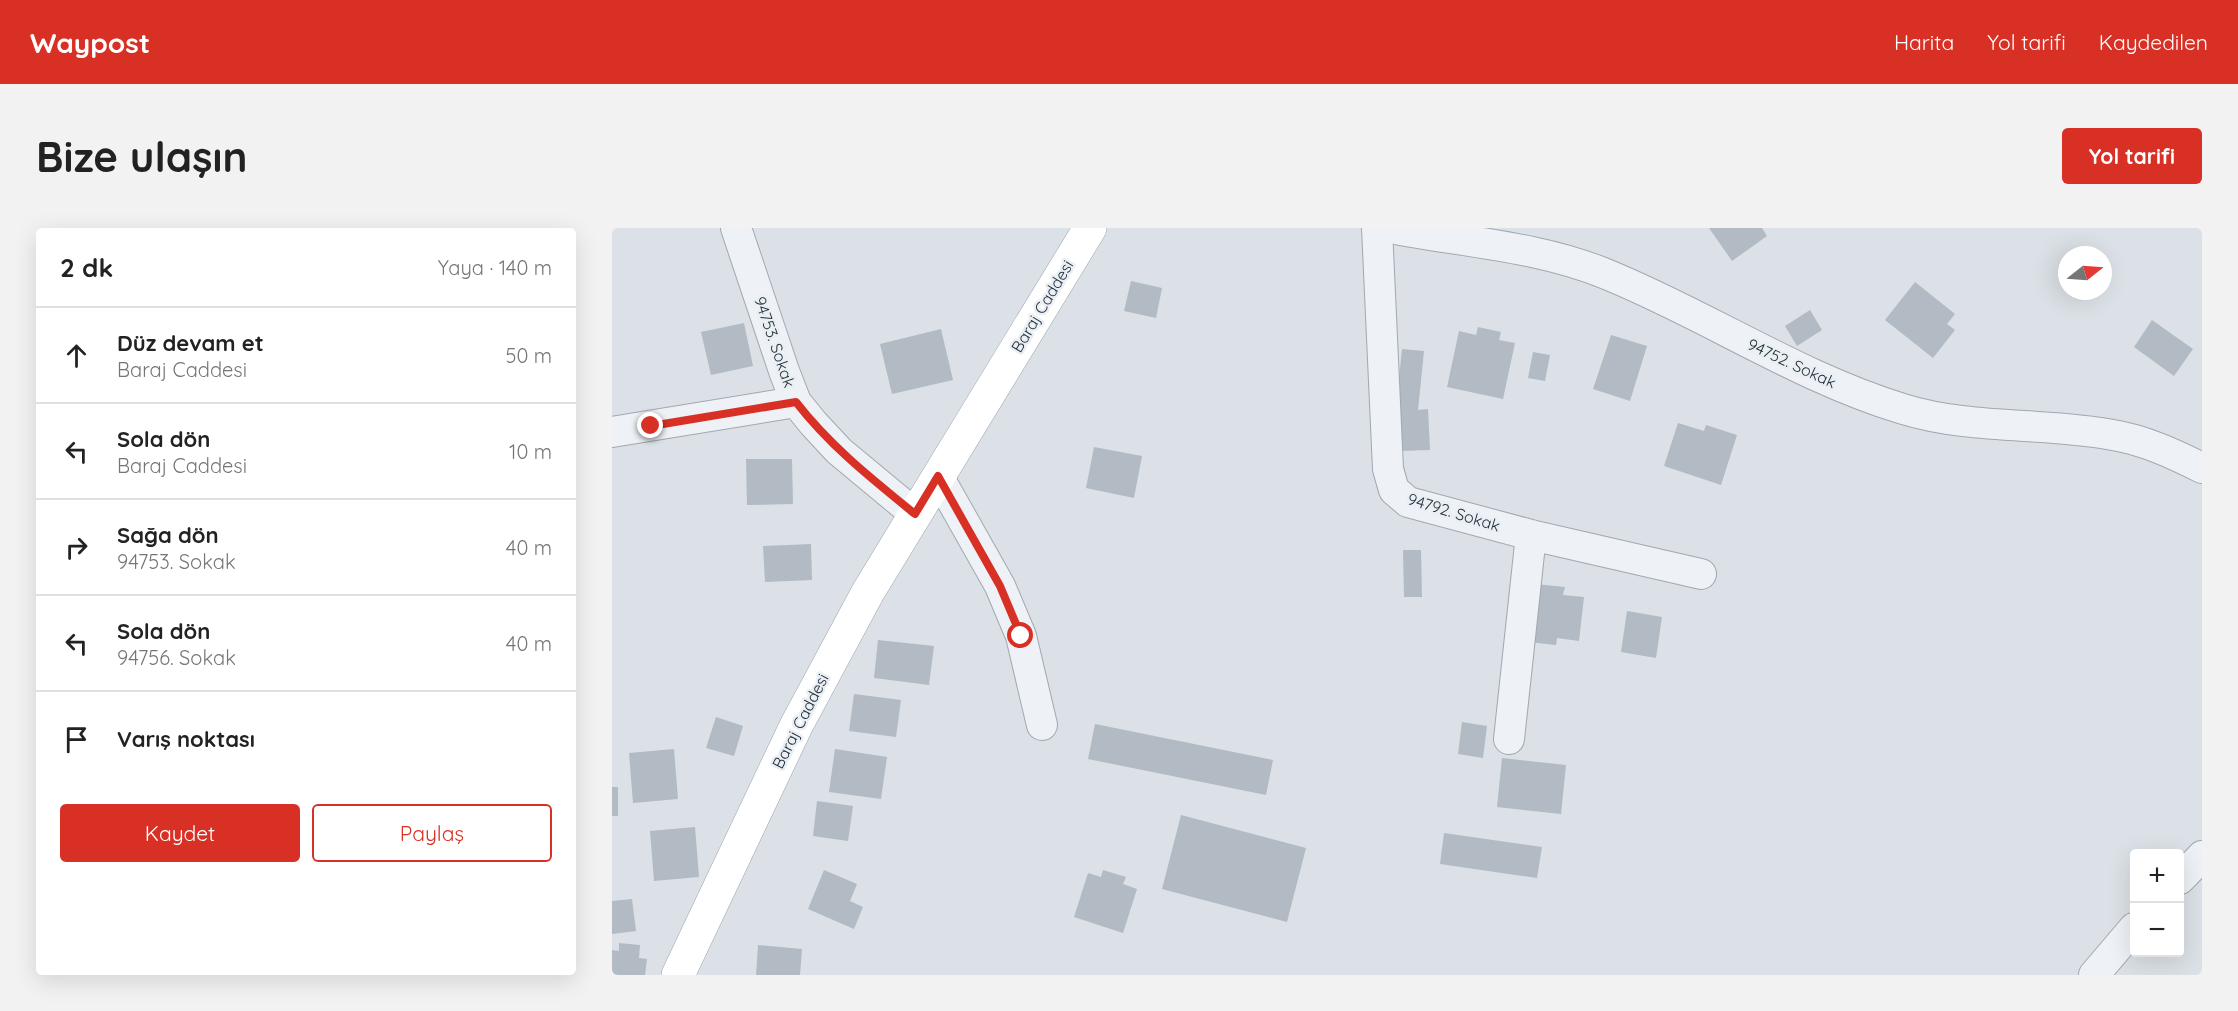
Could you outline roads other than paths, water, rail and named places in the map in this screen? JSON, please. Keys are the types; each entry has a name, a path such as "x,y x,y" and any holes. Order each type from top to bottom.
{"main road":[{"name":"Baraj Caddesi","path":"678,975 796,726 868,592 1090,228"}],"street":[{"name":"94753. Sokak","path":"736,228 796,402 839,451 915,514"},
{"name":"94792. Sokak","path":"1377,228 1386,439 1388,469 1394,490 1407,502 1531,535 1701,574"},
{"name":"94752. Sokak","path":"1390,228 1540,254 1575,263 1637,288 1858,394 1904,409 1948,421 2067,429 2115,435 2155,447 2202,468"},
{"path":"612,432 796,402"},
{"path":"938,476 1000,586 1021,636 1042,724"},
{"path":"1509,739 1531,535"},
{"path":"2184,875 2202,856"},
{"path":"2094,975 2130,933"}]}
